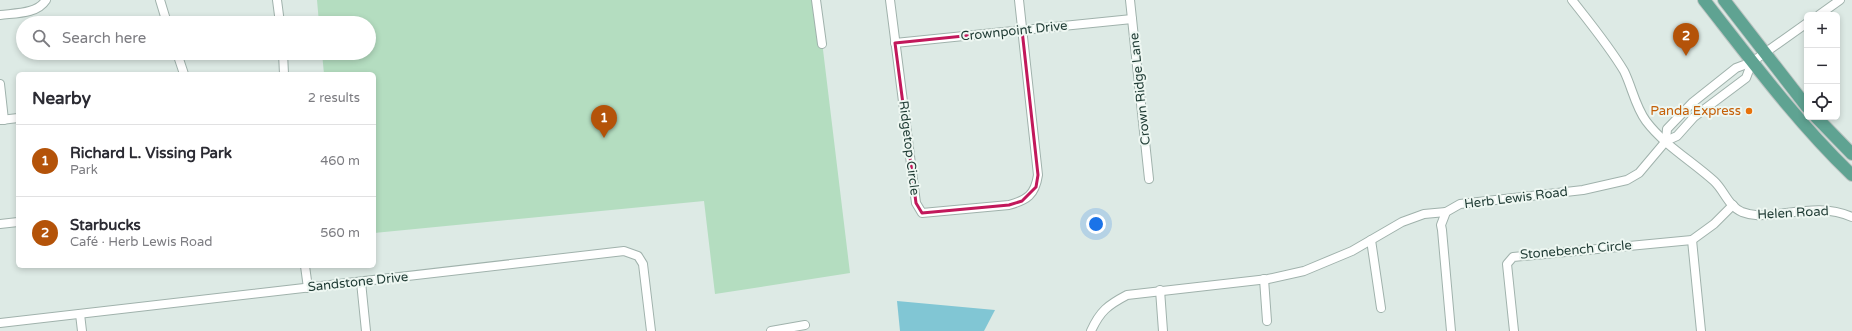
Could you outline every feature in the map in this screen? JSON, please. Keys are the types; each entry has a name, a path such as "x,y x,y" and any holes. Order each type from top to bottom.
{"main road":[{"path":"1704,0 1752,62 1814,136 1852,175"},
{"path":"1724,0 1804,103"},
{"path":"1819,120 1852,154"}],"street":[{"path":"0,15 33,10 42,6 46,0"},
{"path":"160,0 165,16"},
{"path":"278,0 279,16"},
{"path":"816,0 822,44"},
{"path":"890,0 895,44"},
{"path":"1019,0 1022,30"},
{"name":"Crown Ridge Lane","path":"1130,0 1150,178"},
{"name":"Helen Road","path":"1572,0 1612,52 1624,72 1638,108 1646,121 1666,141 1715,181 1732,205 1740,212 1758,217 1825,209 1843,213 1852,217"},
{"path":"1823,12 1840,0"},
{"name":"Crownpoint Drive","path":"895,44 1132,19"},
{"name":"Herb Lewis Road","path":"1666,141 1668,129 1692,104 1736,68 1752,62 1804,25"},
{"name":"Ridgetop Circle","path":"895,44 916,203 922,213 1009,205 1022,201 1029,196 1036,187 1038,175 1022,30"},
{"path":"179,60 183,72"},
{"path":"283,60 284,72"},
{"name":"Herb Lewis Road","path":"1451,331 1441,225 1446,212 1460,204 1583,190 1627,180 1639,173 1666,141 1677,136 1694,117 1746,78 1752,62"},
{"path":"0,84 2,120 16,118"},
{"path":"1701,331 1692,240 1714,224 1732,205"},
{"path":"1091,331 1097,317 1109,304 1127,295 1264,279 1304,271 1352,250 1402,222 1424,214 1446,212"},
{"path":"0,224 16,222"},
{"path":"1371,240 1381,308"},
{"name":"Stonebench Circle","path":"1514,331 1507,264 1512,257 1692,240"},
{"name":"Sandstone Drive","path":"0,324 624,251 638,256 643,264 651,331"},
{"path":"305,268 308,288"},
{"path":"1264,279 1267,321"},
{"path":"361,282 366,331"},
{"path":"1160,290 1163,331"},
{"path":"80,314 82,331"},
{"path":"771,331 806,325"}],"highlighted area":[{"path":"1022,30 1038,175 1036,187 1022,201 1009,205 922,213 916,203 895,43"}],"green space":[{"path":"317,0 817,0 850,273 715,294 704,201 376,233 376,72 324,72 323,60 376,60 376,16 318,16"}],"water":[{"path":"897,301 995,310 984,331 900,331"}],"place":[{"name":"Starbucks","path":"1686,56"},
{"name":"Panda Express","path":"1749,111"},
{"name":"Richard L. Vissing Park","path":"604,138"}]}
